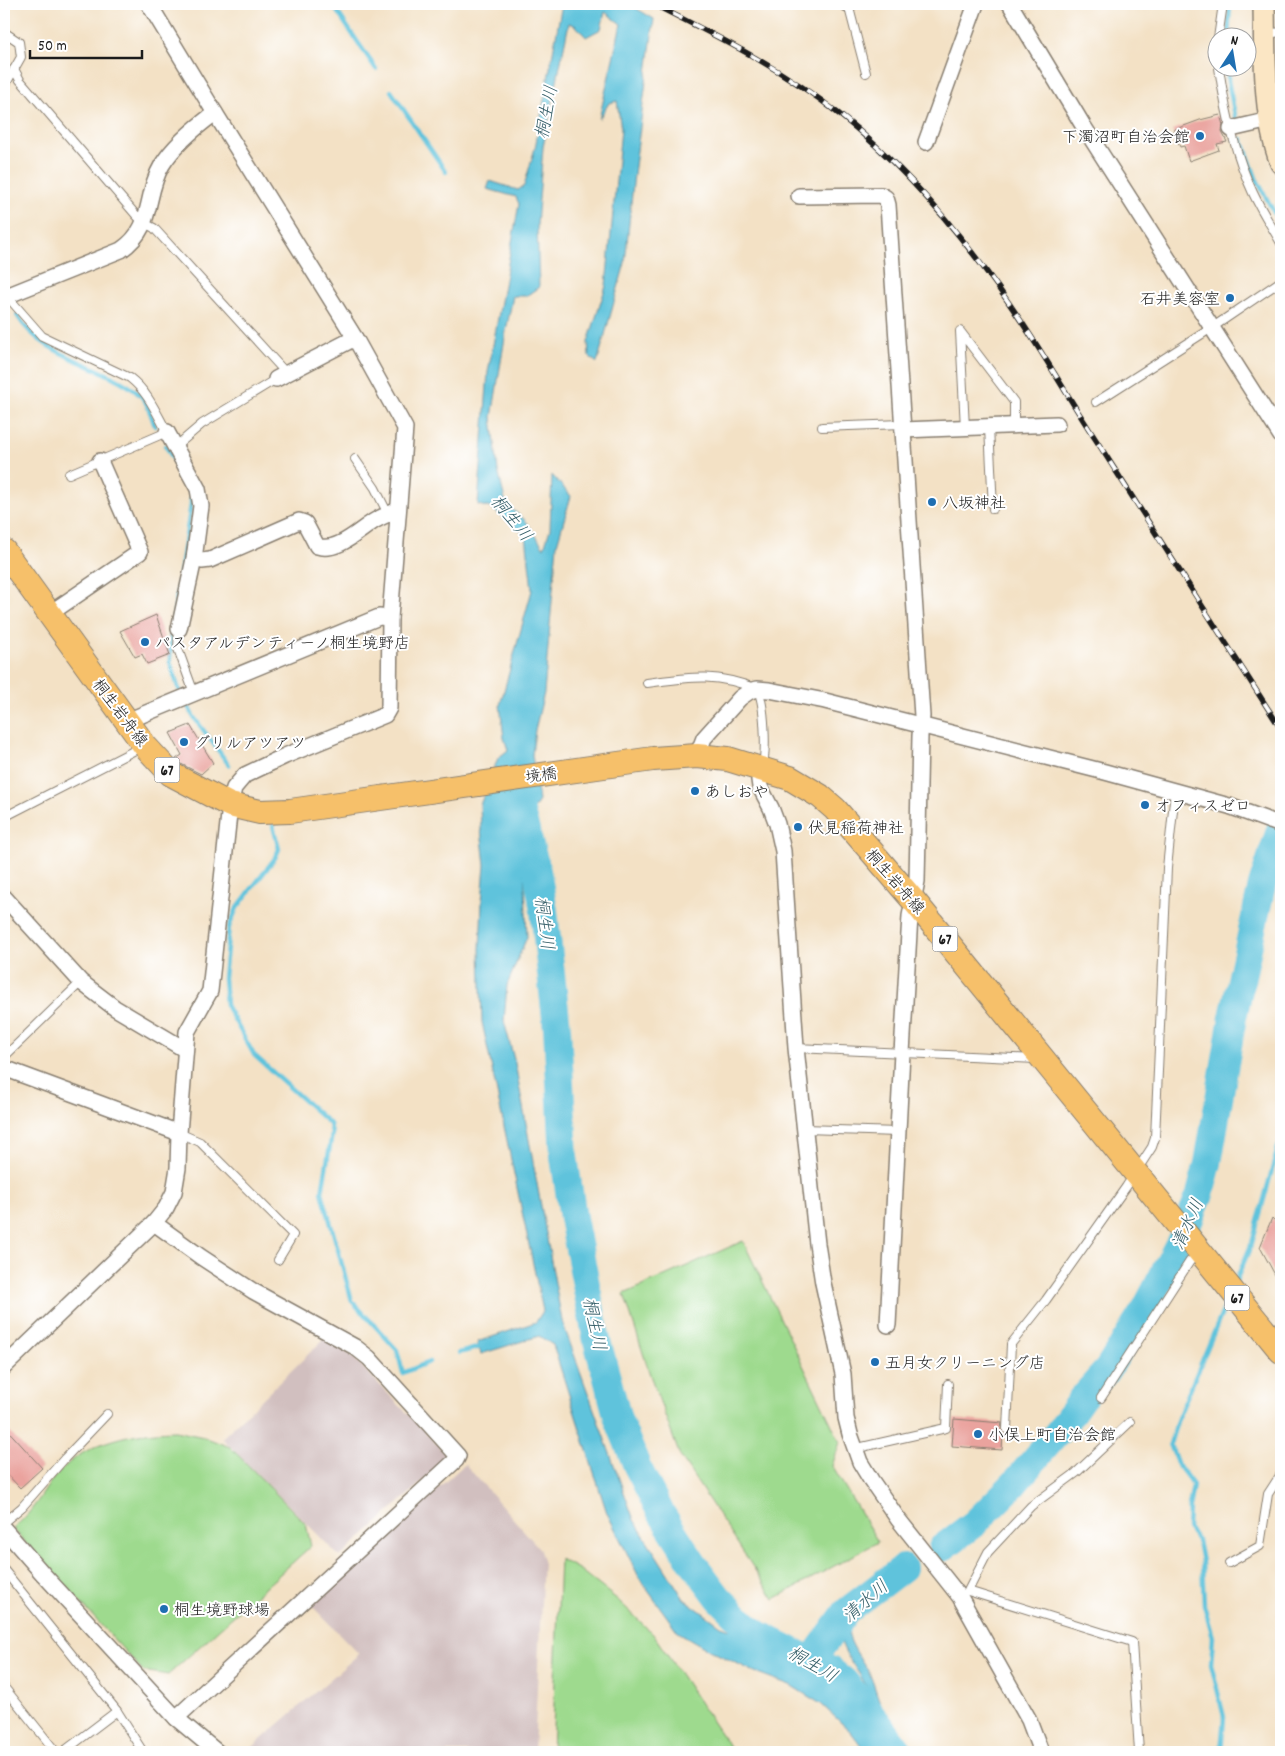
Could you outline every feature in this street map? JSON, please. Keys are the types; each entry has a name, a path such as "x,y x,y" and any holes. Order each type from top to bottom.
{"main road":[{"path":"1264,4 1273,33 1270,120 1281,163"},
{"name":"桐生岩舟線","path":"4,551 145,746 171,774 230,805 260,812 290,811 429,790"},
{"name":"桐生岩舟線","path":"653,759 697,756 728,759 790,778 820,796 835,809 914,901 1197,1249"},
{"name":"境橋","path":"429,790 653,759"},
{"name":"67","path":"1197,1249 1281,1352"}],"street":[{"path":"4,1367 154,1223 166,1208 174,1192 178,1168 184,1049 187,1032 210,991 230,805 234,788 245,775 385,715 389,708 393,512 406,428 355,338 215,114 149,4"},
{"path":"926,142 976,4"},
{"path":"1010,4 1084,127 1214,327 1281,436"},
{"path":"5,295 121,250 132,243 144,222 161,166 174,149 215,114"},
{"path":"1231,130 1270,120"},
{"path":"799,196 881,195 886,198 922,726 920,736 918,881 910,916 888,1325"},
{"path":"281,376 355,338"},
{"path":"903,427 965,428 1057,424"},
{"path":"167,432 198,489 201,506 194,559 179,629"},
{"path":"49,614 140,552 100,461"},
{"path":"194,559 210,560 299,521 305,523 317,546 329,547 350,539 375,521 393,512"},
{"path":"127,721 379,617 390,618"},
{"path":"697,756 704,738 718,721 740,698 750,691 757,689 795,694 1106,772 1229,806 1276,823"},
{"path":"761,769 760,786 777,824 783,851 796,1048 817,1244 843,1374 846,1418 860,1462 871,1480 898,1519 964,1594 1029,1720 1041,1752"},
{"path":"4,898 82,982 115,1008 184,1049"},
{"path":"4,1068 179,1132"},
{"path":"154,1223 201,1257 254,1291 355,1347 369,1358 458,1456 456,1460 176,1718"},
{"path":"4,1529 176,1718 217,1752"}],"lane":[{"path":"848,4 866,73"},
{"path":"1220,28 1223,4"},
{"path":"4,32 19,42 21,57 4,87"},
{"path":"14,70 136,215 154,228 281,376 202,424 174,448"},
{"path":"1220,78 1223,99 1231,130 1253,192 1281,243"},
{"path":"1096,402 1214,327 1281,281"},
{"path":"5,295 42,336 130,378 140,386 149,398 167,432 69,474"},
{"path":"965,428 960,331 1014,402 1014,426"},
{"path":"822,427 903,427"},
{"path":"990,427 993,509"},
{"path":"354,459 393,512"},
{"path":"179,629 178,649 194,693"},
{"path":"647,683 692,677 710,677 739,682 757,689 761,698 766,750 761,769"},
{"path":"4,817 145,746"},
{"path":"1007,1429 1011,1344 1046,1300 1152,1147 1155,1138 1166,868 1175,791"},
{"path":"4,1057 82,982"},
{"path":"796,1048 1044,1060"},
{"path":"805,1129 898,1132"},
{"path":"179,1132 200,1142 293,1235 278,1260"},
{"path":"1102,1398 1197,1249"},
{"path":"856,1451 862,1447 946,1428 948,1384"},
{"path":"4,1522 22,1507 107,1414"},
{"path":"1130,1422 1076,1473 1031,1506 988,1552 964,1594 1132,1642 1139,1752"},
{"path":"1229,1563 1260,1546 1268,1494 1281,1474"},
{"path":"4,1570 117,1711 143,1752"},
{"path":"4,1687 56,1752"},
{"path":"62,1752 117,1711"}],"shaded area":[{"path":"325,1338 353,1357 446,1454 446,1460 340,1557 222,1438"},
{"path":"465,1464 539,1548 543,1560 534,1752 247,1752 359,1654 310,1604"}],"green space":[{"path":"743,1241 840,1442 832,1466 878,1542 774,1599 680,1456 650,1375 624,1294"},
{"name":"桐生境野球場","path":"175,1431 204,1437 230,1447 306,1524 311,1546 168,1675 143,1671 13,1529 29,1512 59,1472 84,1452 98,1445 128,1436"},
{"path":"560,1559 580,1570 618,1600 653,1634 733,1752 552,1752"}],"water":[{"path":"562,4 629,4 654,19 634,174 625,263 597,363 589,356 588,342 606,286 621,129 617,101 609,103 599,119 621,24 605,12 601,29 586,37 576,26 569,23 543,147 537,225 539,287 526,296 513,296 492,417 498,471 506,504 526,521 544,548 550,529 552,475 571,496 557,544 544,693 535,730 532,755 539,801 535,807 524,811 523,839 527,937 507,985 504,1021 515,1063 562,1321 634,1520 684,1599 721,1626 760,1639 792,1655 830,1680 869,1719 869,1696 864,1683 842,1644 838,1628 839,1613 845,1600 855,1589 898,1559 907,1576 878,1592 857,1607 849,1620 848,1629 852,1645 870,1675 889,1723 911,1752 866,1752 851,1732 821,1704 790,1685 755,1672 709,1650 678,1632 641,1581 607,1513 553,1345 539,1336 481,1354 477,1342 536,1322 543,1311 482,1022 480,949 485,865 480,805 498,758 508,750 504,738 500,705 532,590 526,535 491,508 478,505 488,372 519,204 516,197 487,189 490,181 518,190 524,186 535,148"}],"building":[{"name":"下濁沼町自治会館","path":"1220,115 1223,125 1222,132 1227,142 1217,144 1219,150 1189,161 1184,146 1180,147 1173,130"},
{"path":"156,615 170,655 147,664 142,654 135,657 120,631"},
{"path":"190,725 213,763 201,774 179,763 176,759 182,755 170,733"},
{"path":"1272,1218 1281,1227 1281,1286 1260,1247"},
{"name":"小俣上町自治会館","path":"954,1419 1002,1423 1002,1450 952,1446"},
{"path":"4,1426 42,1468 20,1488 4,1471"}],"waterway":[{"path":"332,4 376,69"},
{"path":"1229,28 1230,4"},
{"path":"1228,78 1236,120"},
{"path":"391,91 446,172"},
{"path":"1242,139 1256,178 1281,226"},
{"path":"17,315 26,328 50,347 120,381 137,392 145,401 155,426"},
{"path":"166,446 191,492 191,504 171,634 170,662 178,687 193,716 229,765"},
{"name":"桐生川","path":"514,787 537,871 544,911 557,1028 564,1157 573,1218 597,1341 618,1419 637,1466 661,1513 693,1563 719,1598 747,1626 760,1635 830,1670 844,1681 900,1752"},
{"path":"273,826 279,849 275,858 237,908 229,927 224,978 226,1005 254,1055 330,1124 332,1134 322,1192 352,1301 397,1350 403,1373 429,1362"},
{"name":"清水川","path":"942,1548 975,1523 1013,1485 1059,1431 1082,1398 1108,1369 1147,1306 1183,1236 1200,1194 1208,1163 1233,1017 1262,885 1281,827"},
{"path":"1235,1283 1252,1243 1281,1137"},
{"path":"1221,1752 1224,1717 1211,1664 1213,1637 1204,1605 1202,1562 1198,1541 1188,1528 1193,1485 1178,1465 1170,1444 1178,1418 1228,1299"},
{"path":"459,1353 484,1346"},
{"name":"清水川","path":"812,1660 847,1611 903,1568"}],"railway":[{"path":"653,4 749,54 818,98 868,138 922,192 971,250 1015,312 1281,729"}],"place":[{"name":"下濁沼町自治会館","path":"1200,136"},
{"name":"石井美容室","path":"1230,298"},
{"name":"八坂神社","path":"932,502"},
{"name":"パスタアルデンティーノ桐生境野店","path":"145,642"},
{"name":"グリルアツアツ","path":"184,742"},
{"name":"あしおや","path":"695,791"},
{"name":"オフィスゼロ","path":"1145,805"},
{"name":"伏見稲荷神社","path":"798,827"},
{"name":"五月女クリーニング店","path":"875,1362"},
{"name":"小俣上町自治会館","path":"978,1434"},
{"name":"桐生境野球場","path":"164,1609"}]}
